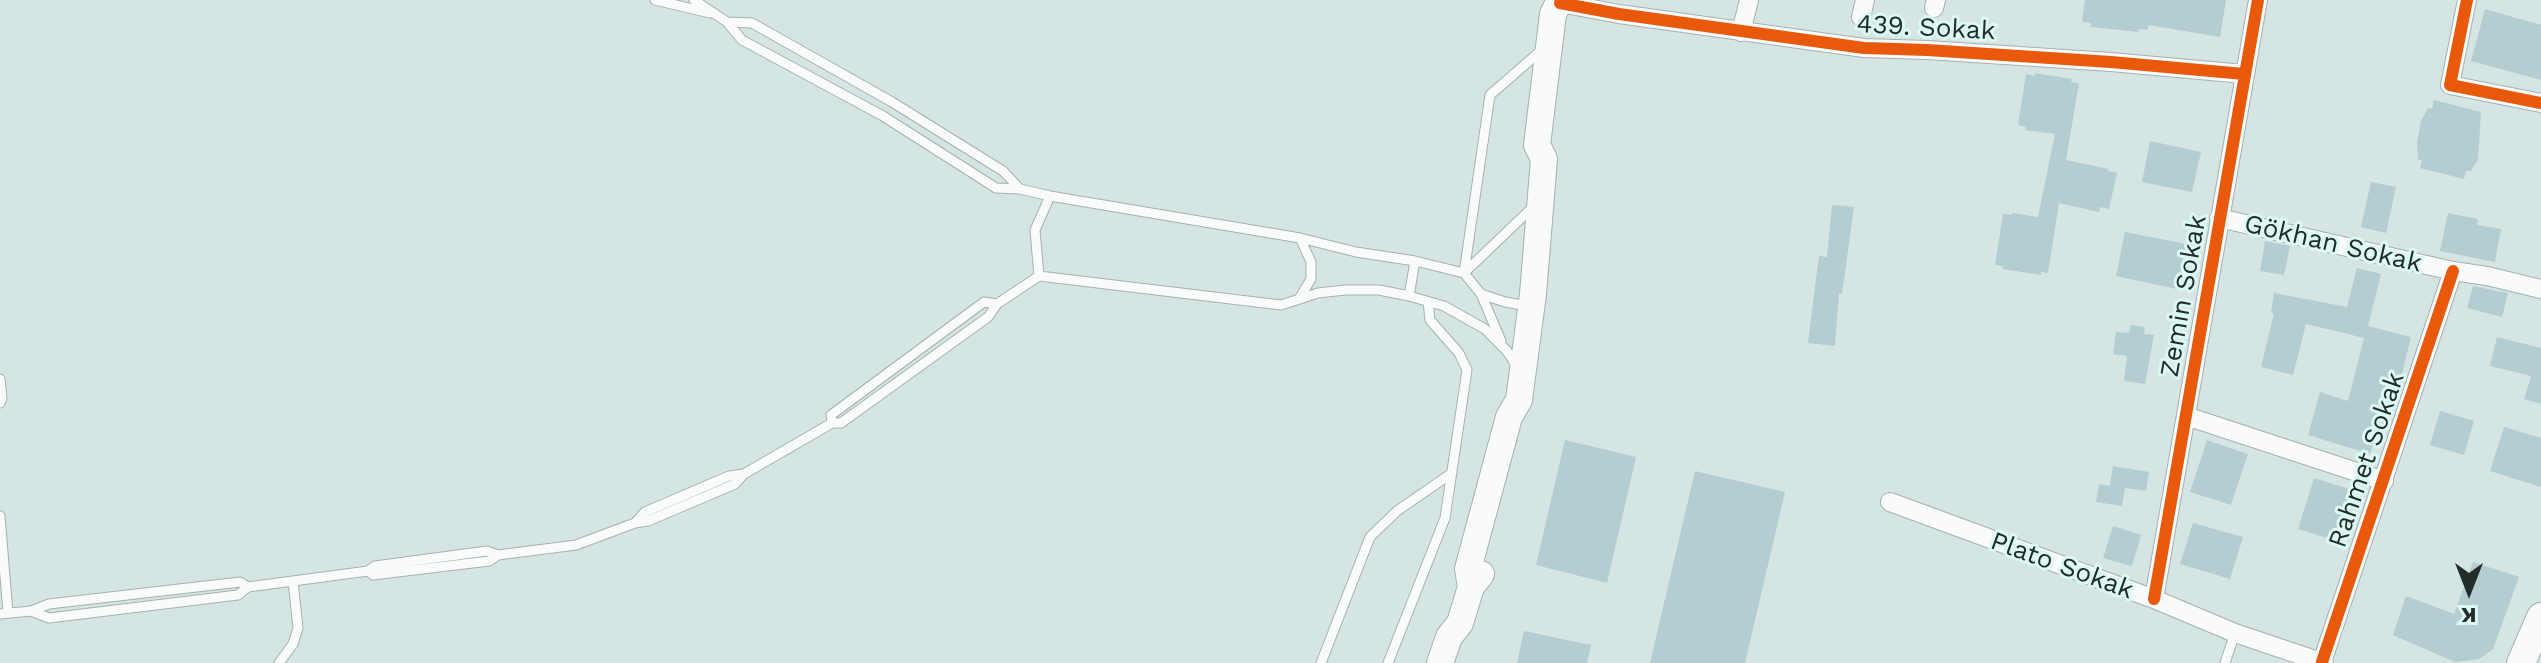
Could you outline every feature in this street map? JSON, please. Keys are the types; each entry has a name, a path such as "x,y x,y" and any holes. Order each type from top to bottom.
{"main road":[{"path":"1440,663 1449,637 1460,623 1471,587 1468,569 1520,387 1531,306 1544,159 1537,145 1553,14 1560,2"},
{"path":"1544,159 1553,148 1566,14 1560,2"},
{"path":"2521,663 2541,617"},
{"path":"1457,663 1464,638 1460,623"}],"street":[{"path":"1741,32 1749,0"},
{"name":"Zemin Sokak","path":"2154,599 2258,0"},
{"path":"2467,0 2450,85 2541,103"},
{"name":"439. Sokak","path":"1560,2 1642,8 1741,32 1864,48 2065,59 2244,74"},
{"name":"Gökhan Sokak","path":"2219,218 2541,289"},
{"name":"Rahmet Sokak","path":"2323,663 2453,271"},
{"name":"Rahmet Sokak","path":"2186,416 2384,481"},
{"name":"Plato Sokak","path":"1890,502 2154,599 2235,633 2323,663"}],"lane":[{"path":"655,0 712,13"},
{"path":"694,0 727,22 742,40 883,116 996,188 1020,189 1300,238 1464,273 1481,294 1520,387"},
{"path":"727,22 752,23 892,102 1003,171 1020,189"},
{"path":"1464,273 1490,95 1549,44"},
{"path":"1039,276 1035,230 1050,196"},
{"path":"1464,273 1541,200"},
{"path":"1299,299 1311,279 1311,262 1300,238"},
{"path":"1409,296 1415,261"},
{"path":"0,516 4,614 31,611 49,618 238,595 248,587 368,571 375,566 487,551 498,555 576,545 635,523 645,512 729,476 744,474 832,423 831,415 984,302 997,304 1039,276 1281,305 1318,293 1379,290 1444,306 1485,329 1507,351"},
{"path":"1481,294 1531,306"},
{"path":"1388,663 1445,518 1467,370 1459,353 1430,320 1428,302"},
{"path":"0,379 0,403"},
{"path":"1321,663 1370,537 1397,511 1452,473"},
{"path":"279,663 293,644 298,628 293,581"},
{"path":"2225,663 2235,633"}],"building":[{"path":"2085,0 2226,0 2220,37 2148,25 2148,30 2139,29 2139,32 2091,27 2091,23 2082,22"},
{"path":"2485,9 2541,25 2541,80 2471,61"},
{"path":"2035,73 2079,83 2066,160 2117,173 2109,209 2100,207 2099,212 2059,203 2048,273 2041,272 2041,275 1995,265 2003,214 2038,217 2055,134 2025,130 2026,127 2018,125 2026,74 2035,76"},
{"path":"2434,100 2481,112 2478,159 2471,171 2466,171 2464,179 2420,168 2422,160 2418,160 2417,143 2421,121 2428,108 2432,109"},
{"path":"2150,141 2201,152 2192,192 2142,182"},
{"path":"2371,182 2396,187 2386,233 2361,227"},
{"path":"1832,205 1854,207 1842,294 1839,293 1835,346 1808,343 1819,256 1827,257"},
{"path":"2448,213 2478,219 2477,225 2501,229 2495,262 2440,251"},
{"path":"2125,232 2186,244 2177,289 2116,276"},
{"path":"2265,241 2290,246 2284,275 2260,271"},
{"path":"2357,268 2381,274 2368,326 2411,337 2397,394 2389,392 2370,454 2308,435 2320,392 2348,401 2364,338 2306,324 2293,375 2261,367 2274,313 2271,313 2274,293 2347,307"},
{"path":"2473,286 2508,293 2502,317 2467,308"},
{"path":"2131,325 2145,327 2144,334 2154,335 2145,384 2124,381 2127,356 2113,354 2116,332 2129,333"},
{"path":"2497,337 2541,348 2541,404 2524,399 2531,376 2490,366"},
{"path":"2440,411 2474,421 2464,455 2430,445"},
{"path":"2504,427 2541,438 2541,487 2490,471"},
{"path":"1565,440 1636,457 1607,583 1536,565"},
{"path":"2207,440 2248,454 2231,505 2190,492"},
{"path":"2113,466 2149,472 2146,491 2125,488 2122,506 2096,502 2099,484 2110,486"},
{"path":"1695,471 1785,492 1745,663 1650,663"},
{"path":"2314,478 2352,490 2337,541 2298,529"},
{"path":"2193,523 2243,537 2230,579 2180,564"},
{"path":"2113,526 2141,535 2132,566 2103,558"},
{"path":"2473,562 2519,577 2493,649 2479,659 2455,662 2393,635 2406,596 2454,614"},
{"path":"1524,631 1591,645 1587,663 1517,663"}],"cycle path":[{"path":"2154,599 2258,0"},
{"path":"2467,0 2450,85 2541,103"},
{"path":"1560,3 1864,48 2111,62 2244,74"},
{"path":"2322,662 2453,271"}]}
